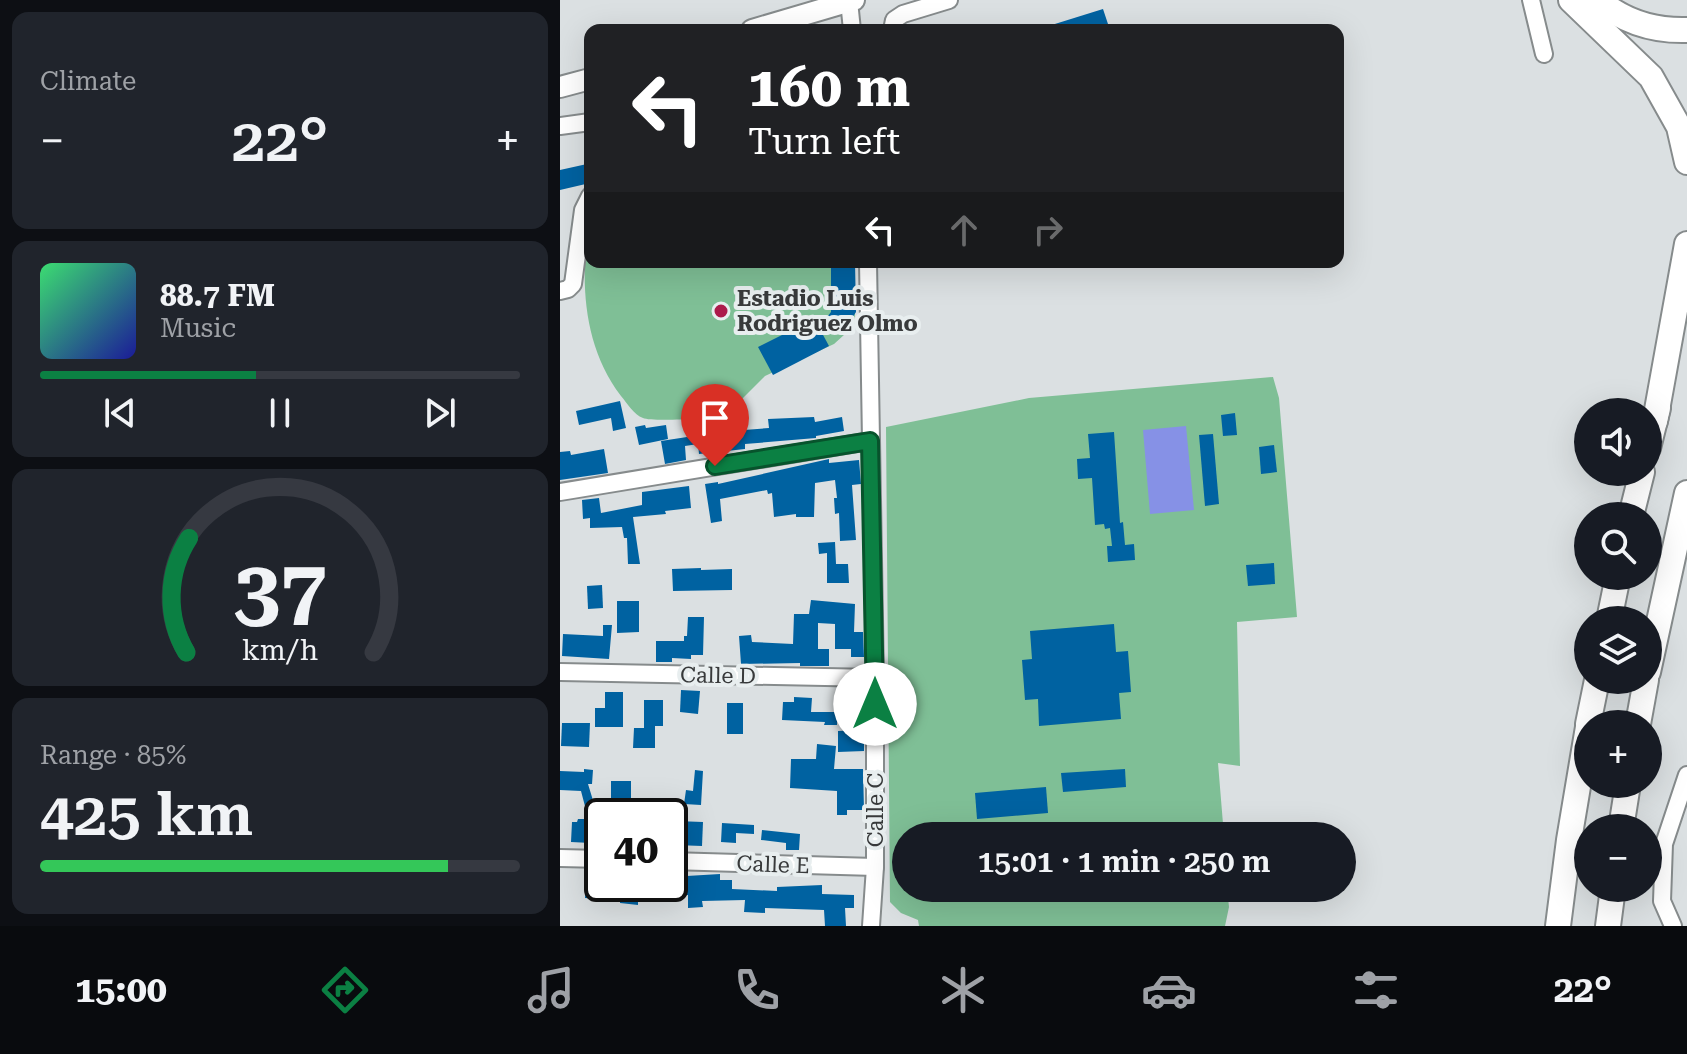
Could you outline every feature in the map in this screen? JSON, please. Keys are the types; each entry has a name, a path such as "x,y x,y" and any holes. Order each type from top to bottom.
{"highway":[{"path":"1571,0 1651,77 1679,127 1687,162"},
{"path":"1598,0 1619,15 1651,28 1687,30"},
{"path":"1659,398 1687,244"},
{"path":"1662,398 1687,310"},
{"path":"1662,608 1687,493"},
{"path":"1558,926 1576,798"},
{"path":"1608,926 1611,902"}],"main road":[{"path":"773,24 852,1"},
{"path":"560,87 584,81"}],"street":[{"path":"893,24 903,14 949,0"},
{"path":"1531,0 1544,54"},
{"path":"852,1 852,24"},
{"path":"560,126 584,123"},
{"path":"560,291 573,284 584,208"},
{"name":"Calle C","path":"868,268 875,678 875,867 871,926"},
{"path":"560,492 870,441"},
{"name":"Calle D","path":"560,672 875,678"},
{"path":"1673,926 1662,901 1664,844 1687,775"},
{"path":"560,858 584,859"},
{"name":"Calle E","path":"688,862 875,867"}],"green space":[{"name":"Estadio Luis Rodriguez Olmo","path":"585,268 855,268 855,325 834,344 765,376 723,418 648,419 631,408 608,376 591,332"},
{"path":"1273,377 1279,398 1297,617 1237,622 1240,766 1218,763 1223,822 892,822 892,902 1228,902 1225,926 919,926 918,920 901,913 890,902 886,427 1029,398"}],"water":[{"path":"1186,426 1194,510 1150,514 1143,430"}],"building":[{"path":"1103,9 1108,24 1055,24"},
{"path":"584,165 584,184 560,190 560,170"},
{"path":"831,268 855,268 856,312 842,334 824,321 831,312"},
{"path":"815,320 829,346 773,375 758,347"},
{"path":"620,401 626,428 613,431 611,418 579,425 576,411"},
{"path":"1235,413 1237,435 1223,436 1221,415"},
{"path":"814,417 815,422 842,417 844,431 816,438 745,444 745,449 699,454 698,444 685,446 686,460 665,464 661,441 700,435 699,429 769,428 768,419"},
{"path":"645,425 646,428 666,425 668,439 639,445 635,427"},
{"path":"1114,432 1120,523 1123,522 1125,545 1134,544 1135,560 1108,562 1107,546 1112,546 1110,528 1105,529 1104,524 1095,525 1092,478 1078,479 1077,459 1090,458 1088,434"},
{"path":"1213,434 1219,504 1205,506 1199,435"},
{"path":"1274,445 1277,472 1261,474 1259,447"},
{"path":"604,449 608,473 560,480 560,452 570,451 571,455"},
{"path":"829,459 829,463 859,460 861,484 852,485 856,540 840,541 839,513 835,514 835,480 815,483 814,517 796,517 796,514 774,517 772,493 768,494 767,490 720,499 722,521 711,523 705,484 718,484"},
{"path":"689,486 691,508 633,517 640,564 628,564 627,538 624,538 622,527 590,528 590,518 583,519 582,500 599,498 601,513 642,505 642,492"},
{"path":"835,542 836,564 848,564 849,583 827,583 827,553 819,554 818,543"},
{"path":"1274,563 1275,584 1248,586 1246,565"},
{"path":"672,569 732,569 732,590 673,591"},
{"path":"602,585 603,608 588,609 587,586"},
{"path":"811,600 855,604 854,632 863,632 864,657 851,657 851,649 835,649 835,624 818,623 818,649 829,649 829,666 741,664 739,636 751,635 752,642 793,644 794,614 809,614"},
{"path":"617,601 639,601 639,632 617,633"},
{"path":"688,617 704,617 703,655 656,662 656,641 684,641"},
{"path":"1114,624 1116,652 1128,651 1131,692 1119,693 1121,719 1039,726 1038,699 1025,700 1022,660 1032,659 1030,631"},
{"path":"603,625 612,625 609,659 562,656 563,634 603,636"},
{"path":"681,690 700,691 698,714 680,712"},
{"path":"837,690 864,691 864,712 836,711"},
{"path":"605,692 623,692 623,727 595,727 595,708 605,708"},
{"path":"794,697 812,698 811,712 837,712 837,725 782,720 783,702 794,702"},
{"path":"644,700 663,700 663,726 655,726 655,748 633,748 634,728 644,728"},
{"path":"727,703 743,703 743,734 727,734"},
{"path":"562,723 590,723 589,747 561,746"},
{"path":"864,730 864,751 838,752 838,731"},
{"path":"817,744 836,746 834,769 863,769 864,810 847,810 847,815 837,815 837,791 790,788 791,759 816,759"},
{"path":"584,769 593,770 592,784 588,784 592,798 584,798 584,802 581,791 560,790 560,771 584,772"},
{"path":"1125,769 1126,787 1063,792 1061,773"},
{"path":"695,770 703,771 701,805 688,804 686,790 693,791"},
{"path":"611,781 631,781 631,798 611,798"},
{"path":"1046,787 1048,813 977,819 975,793"},
{"path":"584,819 584,843 571,842 572,822"},
{"path":"688,821 703,822 702,846 688,845"},
{"path":"722,823 754,825 754,834 736,833 736,843 721,842"},
{"path":"762,830 800,834 799,850 786,850 786,843 761,840"},
{"path":"720,874 720,880 732,880 732,889 777,891 777,887 822,885 822,894 854,895 854,908 845,908 846,926 825,926 824,910 765,908 765,913 744,912 745,900 702,901 703,907 688,908 688,876"}],"place":[{"name":"Estadio Luis Rodriguez Olmo","path":"721,311"}],"route":[{"path":"715,466 870,441 875,704"}]}
